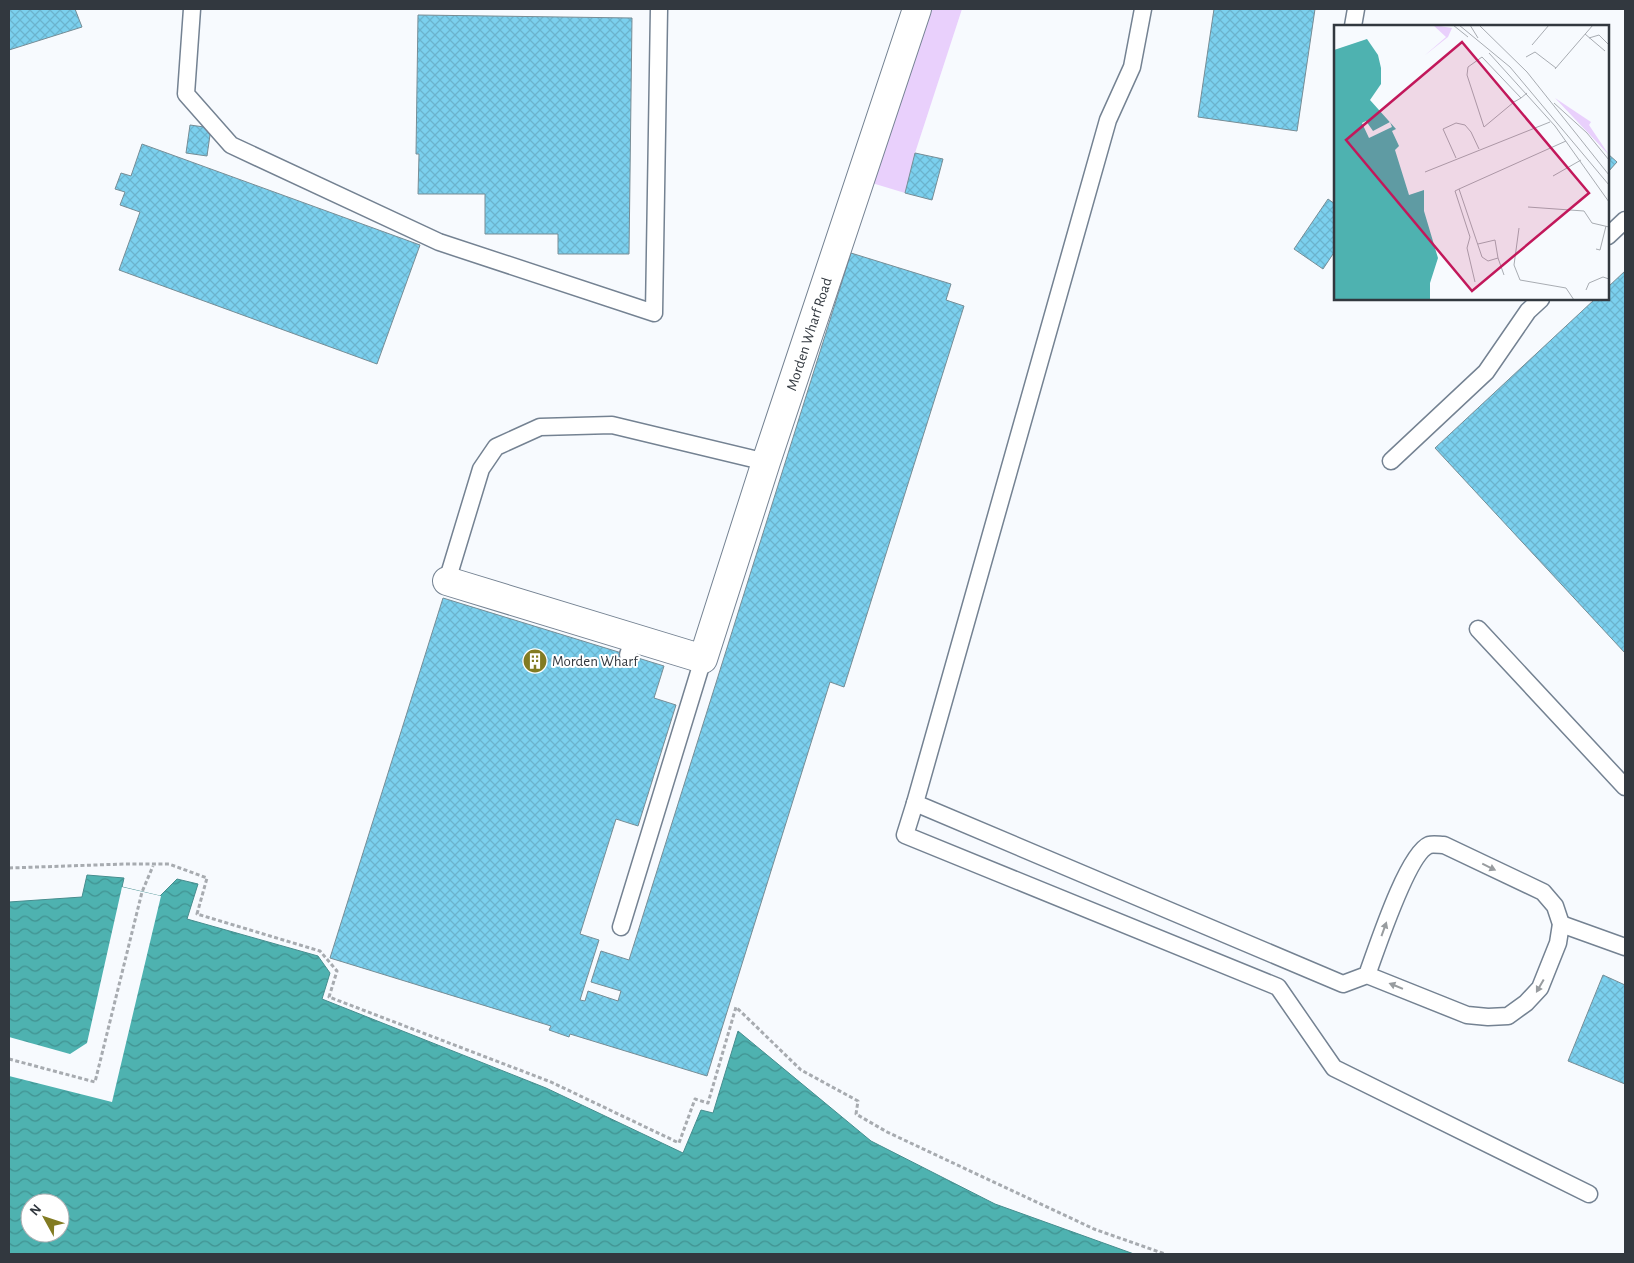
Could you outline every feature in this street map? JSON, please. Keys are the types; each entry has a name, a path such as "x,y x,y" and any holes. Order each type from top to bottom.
{"street":[{"name":"Morden Wharf Road","path":"703,659 766,462 917,9"},
{"path":"447,581 487,602 561,625 631,646 703,659"}],"lane":[{"path":"192,9 186,94 231,145 439,242 654,314 659,9"},
{"path":"1143,9 1132,67 1108,120 905,835 1278,987 1334,1068 1589,1194"},
{"path":"1353,25 1356,9"},
{"path":"1609,235 1625,220"},
{"path":"1391,461 1486,372 1528,311 1540,300"},
{"path":"447,581 481,469 496,447 540,427 612,425 766,462"},
{"path":"1478,629 1625,787"},
{"path":"621,927 703,659"},
{"path":"915,802 1343,984 1367,975 1467,1015 1508,1016 1526,1003 1540,988 1558,943 1561,924 1555,906 1543,892 1444,845 1429,845 1417,854 1391,908 1367,975"},
{"path":"1561,924 1625,947"}],"path":[{"path":"9,868 124,864 153,866 169,864 208,878 197,914 320,951 337,971 329,997 551,1082 679,1143 695,1099 708,1103 736,1007 800,1070 858,1101 856,1114 887,1132 1094,1228 1165,1254"},
{"path":"9,1059 94,1082 142,892 153,866"}],"shaded area":[{"path":"929,9 962,9 915,153 905,193 872,183"}],"water":[{"path":"87,875 124,878 122,887 160,896 177,879 198,884 187,919 318,956 330,973 322,999 546,1088 683,1153 701,1110 713,1113 738,1031 871,1141 995,1204 1134,1254 9,1254 9,902 82,897"}],"pier":[{"path":"122,887 161,896 112,1102 9,1076 9,1037 70,1054 87,1043"}],"building":[{"path":"9,9 75,9 82,27 9,50"},
{"path":"1214,9 1315,9 1297,131 1198,117"},
{"path":"418,15 632,18 629,254 558,254 558,234 485,234 485,194 418,194 419,154 416,154"},
{"path":"190,125 211,128 207,156 186,153"},
{"path":"142,144 420,245 377,364 119,270 140,212 120,205 125,192 115,189 121,173 131,176"},
{"path":"915,153 943,159 932,200 905,193"},
{"path":"1609,155 1617,162 1609,171"},
{"path":"1328,199 1334,203 1334,252 1323,269 1294,249"},
{"name":"Morden Wharf","path":"851,253 951,284 946,300 964,306 844,687 830,682 707,1076 570,1034 569,1037 549,1030 551,1026 330,958 443,598 664,666 654,698 676,705 638,826 616,819 580,934 599,940 580,1000 585,1001 588,991 618,1001 621,991 591,982 601,951 629,960"},
{"path":"1625,271 1625,653 1435,448 1594,300 1609,300 1609,286"},
{"path":"1603,975 1625,985 1625,1084 1568,1061"}],"place":[{"name":"Morden Wharf","path":"535,661"}]}
